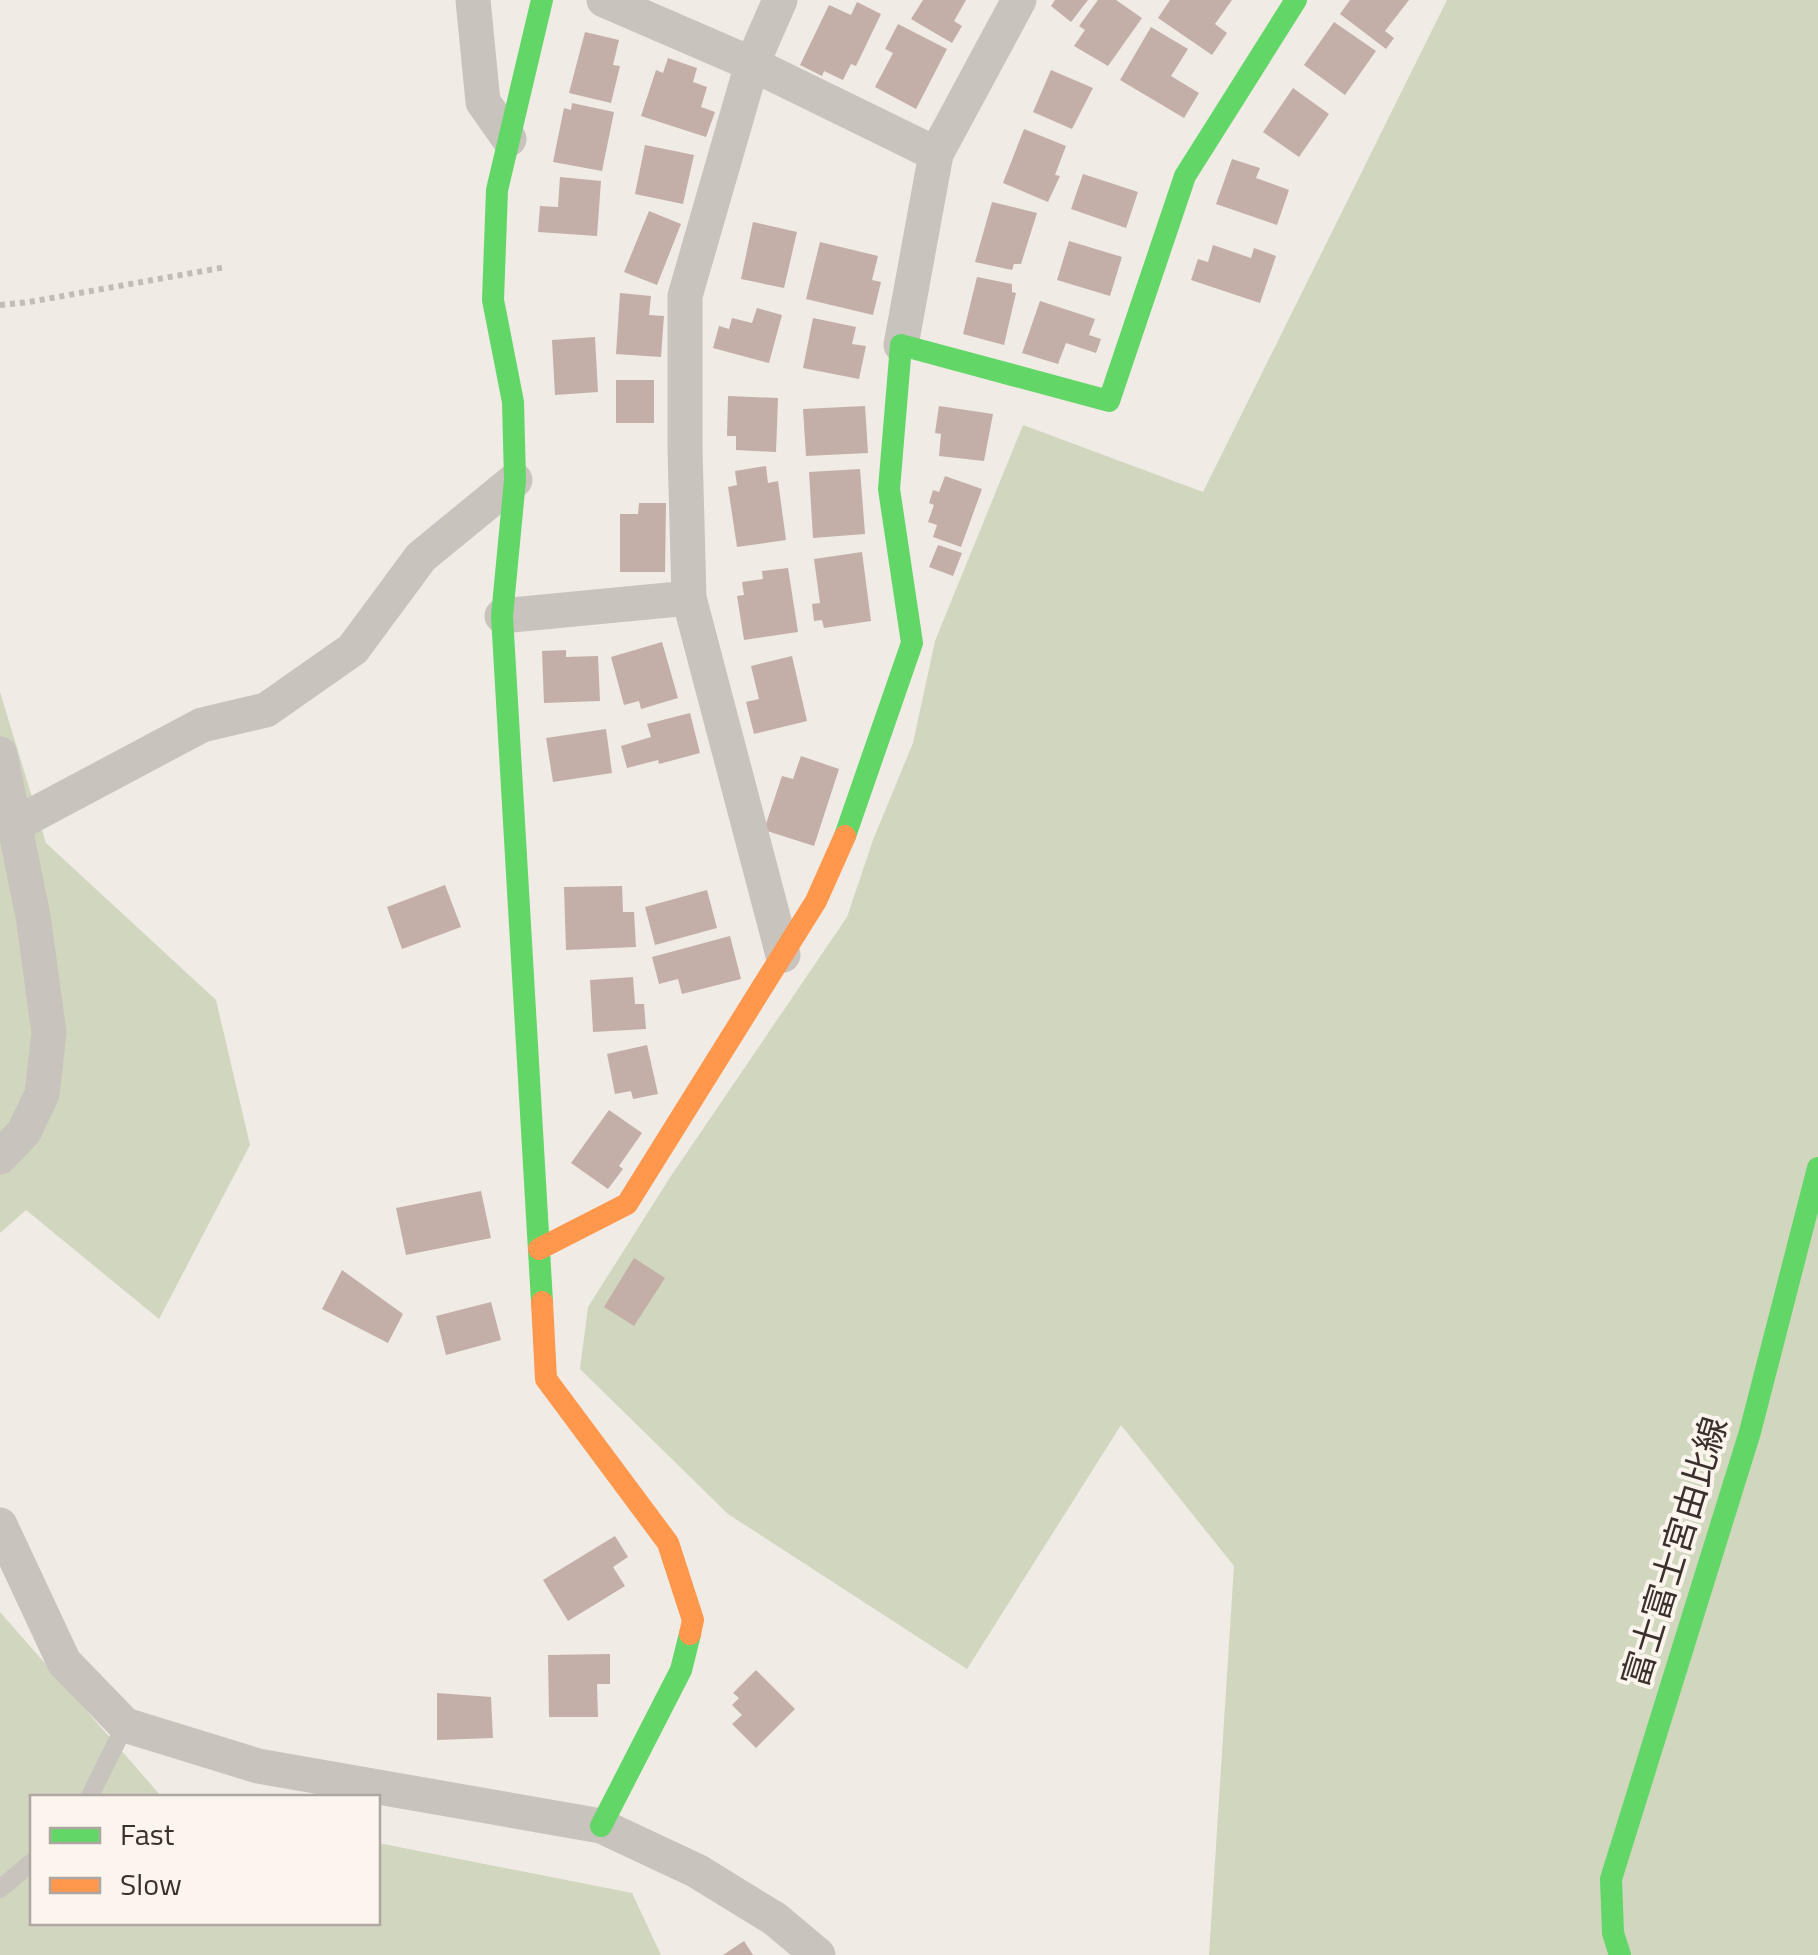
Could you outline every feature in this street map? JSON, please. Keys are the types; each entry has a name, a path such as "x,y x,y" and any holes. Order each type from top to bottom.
{"street":[{"path":"472,0 483,102 509,139"},
{"path":"542,0 496,190 493,300 513,402 516,480 502,616 546,1379 668,1544 694,1620 681,1670 601,1826"},
{"path":"604,0 752,64 936,154"},
{"path":"780,0 752,64 685,296 689,598 783,955"},
{"path":"539,1249 627,1204 816,901 843,841 912,643 890,489 901,344 936,154 1019,0"},
{"path":"901,344 1109,401 1185,176 1296,0"},
{"path":"14,825 202,726 266,710 353,649 421,558 516,480"},
{"path":"502,616 689,598"},
{"path":"0,754 33,916 49,1033 42,1094 24,1132 0,1157"},
{"name":"富士富士宮由比線","path":"1620,1955 1613,1933 1611,1879 1750,1432 1818,1168"},
{"path":"0,1525 64,1662 125,1725 258,1766 601,1826 697,1871 775,1919 818,1955"}],"lane":[{"path":"90,1795 125,1725"},
{"path":"0,1889 30,1864"}],"path":[{"path":"0,305 226,267"}],"green space":[{"path":"1447,0 1818,0 1818,1955 1209,1955 1234,1566 1121,1425 967,1669 728,1514 580,1369 588,1307 671,1176 847,917 913,743 935,641 1023,425 1203,492"},
{"path":"0,692 46,843 216,1000 250,1145 159,1319 26,1210 0,1233"},
{"path":"0,1612 160,1795 30,1795 30,1925 380,1925 380,1843 632,1893 661,1955 0,1955"}],"building":[{"path":"923,0 966,0 954,21 962,26 952,43 911,19"},
{"path":"1055,0 1088,0 1071,22 1051,6"},
{"path":"1098,0 1116,0 1142,18 1108,66 1074,46 1085,30 1079,26"},
{"path":"1170,0 1232,0 1215,24 1227,33 1212,55 1158,18"},
{"path":"1350,0 1409,0 1385,31 1394,38 1386,49 1340,14"},
{"path":"857,2 881,14 856,66 851,64 843,80 824,71 822,76 800,65 829,5 851,15"},
{"path":"1334,22 1376,51 1345,95 1304,65"},
{"path":"898,24 947,49 916,109 875,87 893,53 885,49"},
{"path":"1151,27 1188,49 1171,76 1199,93 1184,118 1120,80"},
{"path":"585,32 619,40 613,65 620,66 611,103 569,93"},
{"path":"668,58 697,68 693,82 707,87 701,107 715,112 706,137 641,116 656,70 663,73"},
{"path":"1051,70 1093,88 1072,129 1033,112"},
{"path":"1293,88 1329,114 1299,157 1263,132"},
{"path":"572,103 614,112 602,171 553,162 564,108 571,110"},
{"path":"1024,129 1066,146 1055,175 1060,176 1048,202 1003,183"},
{"path":"645,145 694,155 683,204 635,194"},
{"path":"1232,159 1260,168 1256,178 1289,190 1277,225 1216,204"},
{"path":"1083,174 1138,192 1126,228 1071,209"},
{"path":"560,177 601,181 597,236 538,232 540,206 558,207"},
{"path":"992,202 1037,213 1021,264 1014,264 1012,270 975,262"},
{"path":"649,211 681,224 657,285 624,272"},
{"path":"753,222 797,232 784,288 741,279"},
{"path":"1069,241 1122,257 1110,296 1057,280"},
{"path":"820,242 878,256 872,280 881,282 873,315 806,299"},
{"path":"1213,245 1251,258 1254,248 1276,256 1260,303 1191,280 1198,259 1208,262"},
{"path":"977,277 1012,284 1012,292 1016,293 1004,345 963,334"},
{"path":"620,293 651,296 649,315 664,316 661,357 616,354"},
{"path":"1040,301 1095,319 1089,335 1101,339 1096,353 1066,343 1058,364 1022,353"},
{"path":"757,308 782,315 769,363 713,348 719,326 729,329 732,318 752,323"},
{"path":"813,318 856,327 852,344 866,346 859,379 803,368"},
{"path":"595,337 598,392 555,395 552,340"},
{"path":"616,380 654,380 654,423 616,423"},
{"path":"728,396 778,398 776,452 736,450 736,436 727,436"},
{"path":"865,406 868,453 806,456 803,409"},
{"path":"939,406 993,414 984,461 939,456 941,434 935,433"},
{"path":"766,466 768,483 778,481 786,540 737,547 728,487 737,485 735,471"},
{"path":"860,469 865,534 813,538 809,472"},
{"path":"945,476 982,489 961,547 933,537 937,525 928,522 934,505 929,503 933,490 939,492"},
{"path":"639,503 666,503 665,572 620,572 620,514 638,514"},
{"path":"938,545 962,553 953,576 929,567"},
{"path":"862,552 871,621 824,628 822,620 814,621 812,604 820,603 814,559"},
{"path":"788,568 798,632 744,640 737,596 744,595 742,582 763,579 762,571"},
{"path":"662,642 678,698 641,709 639,701 624,705 611,657"},
{"path":"566,650 566,657 598,656 600,701 544,703 542,651"},
{"path":"792,656 807,721 754,734 746,702 759,699 751,666"},
{"path":"690,713 700,753 627,768 621,746 651,737 647,724"},
{"path":"606,729 612,773 553,782 546,738"},
{"path":"801,756 839,769 814,846 764,830 782,776 793,779"},
{"path":"445,885 461,927 402,949 387,907"},
{"path":"622,886 623,912 634,912 636,947 566,950 564,887"},
{"path":"707,890 717,928 655,945 645,907"},
{"path":"730,936 741,979 682,994 678,979 659,984 652,957"},
{"path":"633,977 635,1004 644,1004 646,1029 593,1032 590,980"},
{"path":"647,1045 658,1094 633,1099 631,1091 615,1094 607,1054"},
{"path":"609,1110 642,1133 608,1189 571,1163"},
{"path":"481,1191 491,1238 406,1255 396,1208"},
{"path":"634,1258 665,1278 634,1326 604,1307"},
{"path":"342,1270 403,1314 388,1343 322,1309"},
{"path":"491,1302 501,1340 446,1355 436,1316"},
{"path":"615,1536 628,1557 613,1567 625,1586 568,1621 543,1580"},
{"path":"610,1654 610,1684 597,1684 598,1717 549,1717 548,1655"},
{"path":"756,1670 795,1709 756,1748 732,1724 742,1715 732,1705 739,1698 733,1693"},
{"path":"437,1693 491,1697 493,1738 437,1740"},
{"path":"744,1941 753,1955 723,1955"}],"traffic: fast":[{"path":"542,0 497,190 493,300 513,402 515,480 502,616 542,1302"},
{"path":"845,836 912,643 889,489 901,345 1109,401 1185,176 1296,0"},
{"path":"1620,1955 1613,1933 1611,1879 1750,1432 1818,1168"},
{"path":"601,1826 681,1670 690,1634"}],"traffic: slow":[{"path":"539,1249 627,1204 816,901 845,836"},
{"path":"542,1302 546,1379 668,1543 693,1620 690,1634"}]}
